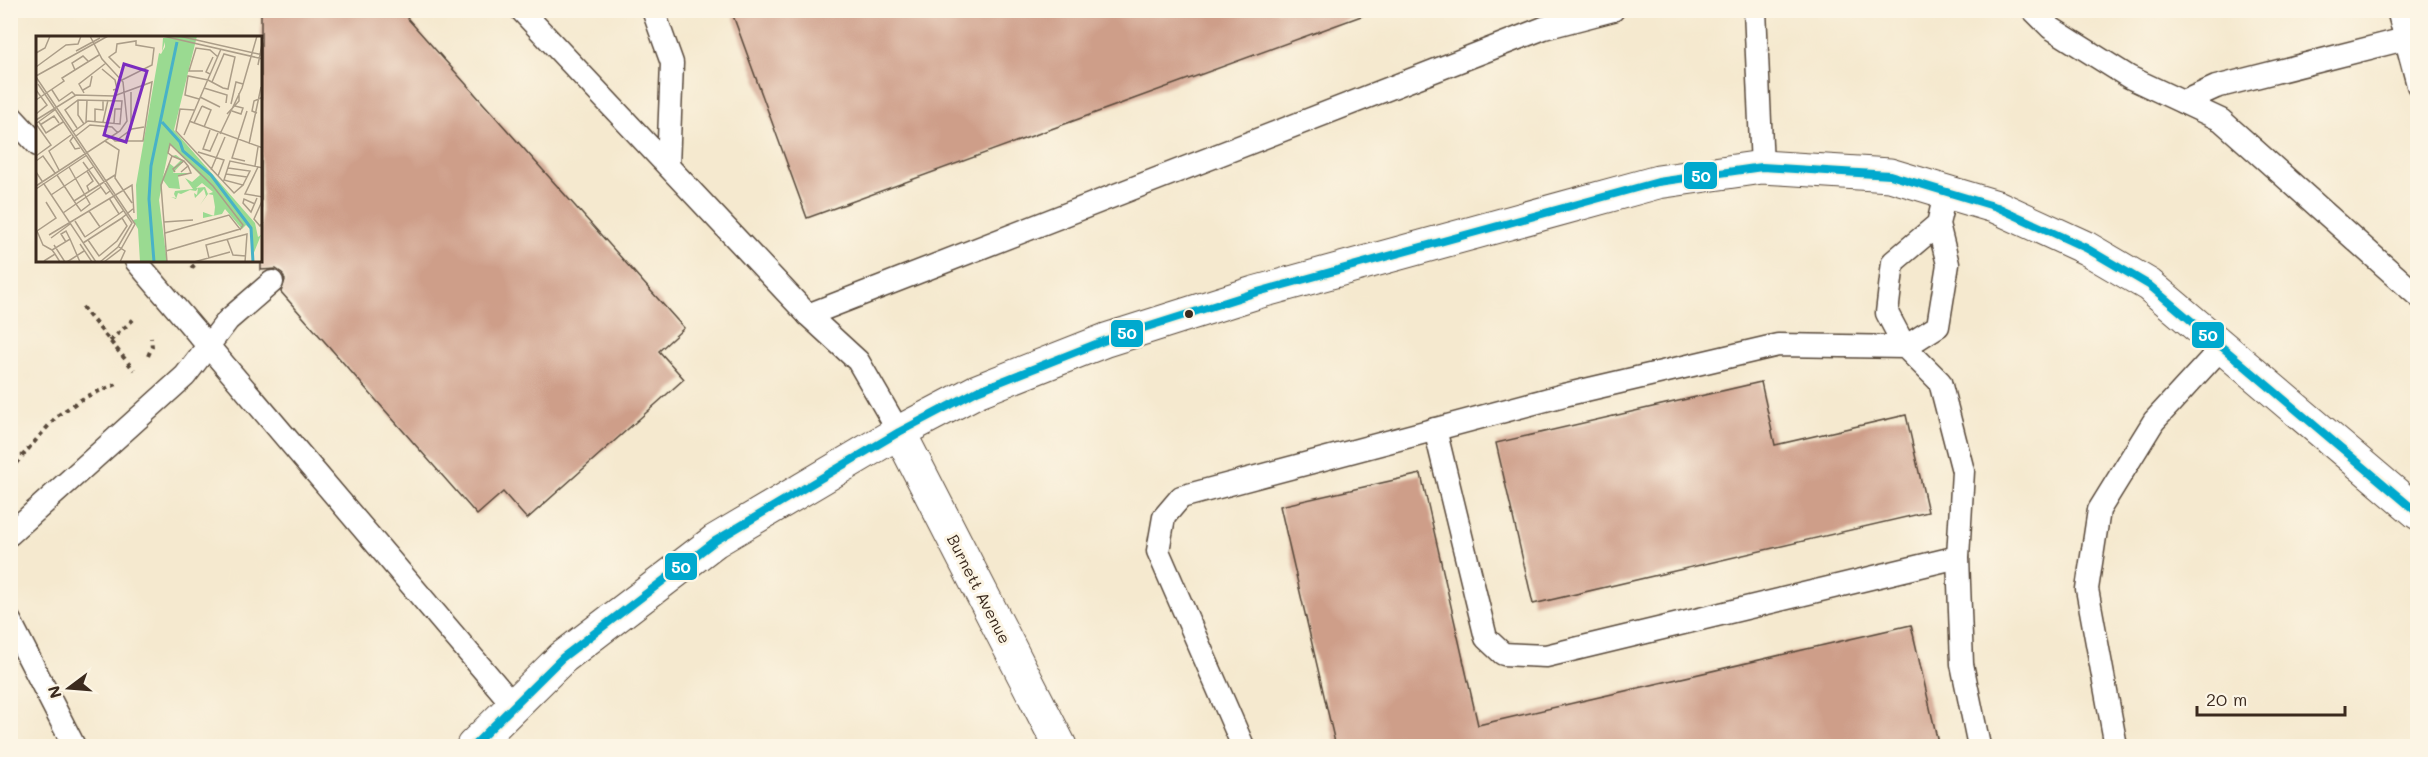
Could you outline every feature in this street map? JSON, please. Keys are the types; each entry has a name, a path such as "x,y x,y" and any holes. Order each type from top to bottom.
{"street":[{"path":"473,747 562,658 715,541 899,432 976,391 1106,340 1254,293 1658,182 1762,167 1890,176 1946,190 1997,207 2086,248 2149,285 2416,508"},
{"name":"Burnett Avenue","path":"899,432 1060,747"}],"lane":[{"path":"522,10 808,315 858,361 899,432"},
{"path":"653,10 672,63 668,166"},
{"path":"808,315 1533,33 1614,10"},
{"path":"1755,10 1762,167"},
{"path":"2032,10 2051,28 2129,77 2221,120 2418,296"},
{"path":"2398,10 2418,85"},
{"path":"2184,102 2216,87 2405,39"},
{"path":"10,115 36,144"},
{"path":"1243,747 1158,551 1164,517 1181,498 1564,394 1778,345 1905,347 1938,326 1948,264 1938,224 1946,190"},
{"path":"1938,224 1893,262 1887,313 1905,347 1940,382 1963,471 1958,557 1962,664 1979,747"},
{"path":"137,262 514,706"},
{"path":"10,534 185,376 228,320 272,282"},
{"path":"2116,747 2087,589 2099,510 2154,421 2222,347"},
{"path":"1435,429 1486,638 1503,654 1546,656 1958,557"},
{"path":"10,621 74,747"}],"path":[{"path":"82,307 135,369"},
{"path":"137,316 144,323"},
{"path":"146,361 152,347 150,330"},
{"path":"129,374 141,365"},
{"path":"10,470 57,416 85,397 122,380"}],"building":[{"path":"261,10 400,10 684,328 659,351 684,379 527,519 503,492 477,515 281,292 285,280 282,273 276,269 261,270"},
{"path":"731,10 1363,10 1364,15 807,218"},
{"path":"1761,382 1775,445 1906,415 1928,512 1533,604 1496,443"},
{"path":"1421,474 1478,725 1911,625 1939,747 1336,747 1280,506"}],"transit line":[{"name":"50","path":"473,746 562,658 715,541 899,432 977,391 1106,340 1254,293 1658,182 1762,167 1890,175 1997,207 2086,248 2149,285 2418,513"}]}
